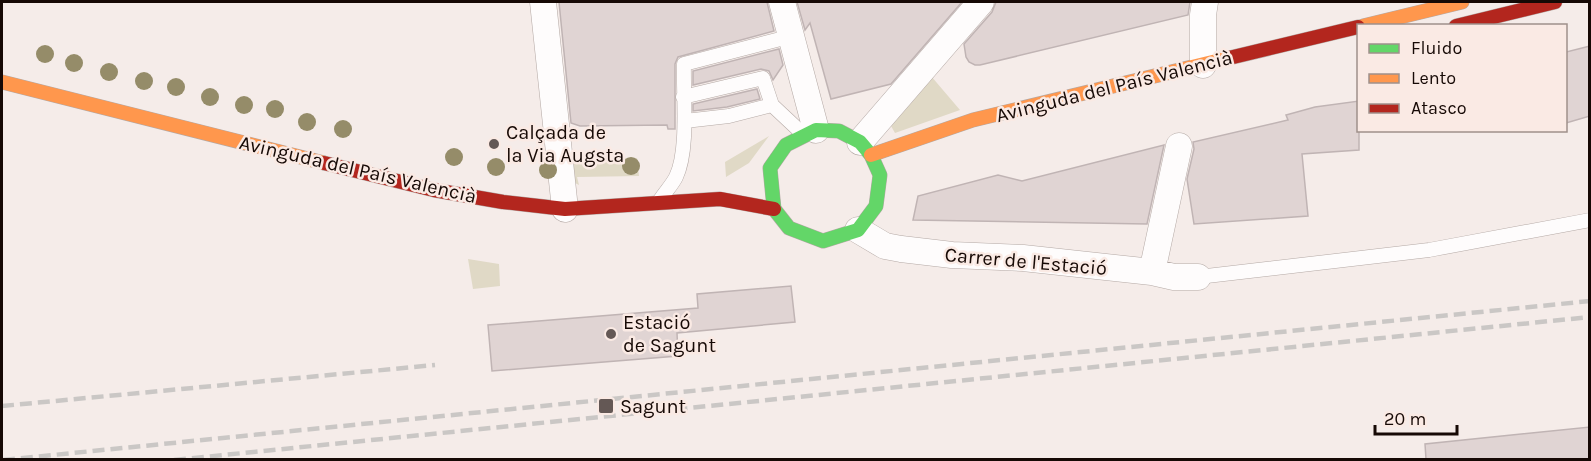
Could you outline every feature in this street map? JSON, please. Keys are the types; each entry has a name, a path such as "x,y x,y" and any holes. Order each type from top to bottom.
{"main road":[{"path":"1372,24 1462,2"},
{"path":"1464,24 1555,2"},
{"name":"Avinguda del País Valencià","path":"865,148 1357,27"},
{"name":"Avinguda del País Valencià","path":"2,82 434,190 502,202 565,209 720,199 774,209"},
{"path":"839,131 865,148 885,173 876,206 858,230 823,241 789,228 774,209 765,171 786,145 810,133 839,131"},
{"name":"Avinguda del País Valencià","path":"720,199 740,187"}],"street":[{"path":"543,2 565,209"},
{"path":"783,2 792,36 810,133"},
{"path":"865,148 981,2"},
{"path":"1203,64 1205,2"},
{"path":"1152,272 1179,146"},
{"name":"Carrer de l'Estació","path":"858,230 885,246 901,249 952,255 1023,258 1152,272 1174,277 1198,277"}],"lane":[{"path":"657,203 677,176 683,147 684,64 792,36"},
{"path":"683,97 763,78 772,105 810,133"},
{"path":"685,122 729,116 772,105"},
{"path":"1198,277 1429,250 1590,220"}],"shaded area":[{"path":"931,76 960,110 895,133 891,126 893,118"},
{"path":"769,136 749,163 726,177 725,162"},
{"path":"637,158 639,176 577,177 579,185 573,182 570,159"},
{"path":"468,259 499,264 500,286 473,289"}],"building":[{"path":"559,2 767,2 774,31 678,57 675,64 675,129 668,129 667,125 580,126 571,123"},
{"path":"797,2 962,2 891,84 831,99 810,23 805,30"},
{"path":"996,2 1190,2 1188,15 975,65 966,57 964,44 992,12"},
{"path":"1590,46 1590,116 1567,123 1567,52"},
{"path":"779,49 783,65 773,80 769,71 761,69 693,85 693,71"},
{"path":"757,89 760,99 727,107 693,111 693,104"},
{"path":"1357,101 1359,150 1302,154 1308,216 1194,224 1187,179 1194,149 1193,142 1288,120 1286,115 1315,107"},
{"path":"1164,145 1147,224 913,220 918,196 998,175 1022,181"},
{"path":"791,286 795,322 677,333 678,356 492,371 488,325 698,308 697,294"},
{"path":"1590,427 1590,459 1426,459 1425,444"}],"railway":[{"path":"3,460 1590,301"},
{"path":"174,460 1590,317"},
{"path":"2,406 435,365"}],"traffic: fast":[{"path":"816,130 839,131 860,142 871,155 880,175 876,206 858,230 823,241 789,228 774,209 770,168 786,145 816,130"}],"traffic: slow":[{"path":"1371,24 1462,2"},
{"path":"871,155 973,120 1229,58"},
{"path":"2,82 324,163"}],"traffic: jam":[{"path":"1464,24 1555,2"},
{"path":"1229,58 1357,27"},
{"path":"324,163 434,190 503,202 565,209 720,199 774,209"}],"place":[{"name":"Calçada de la Via Augsta","path":"494,144"},
{"name":"Estació de Sagunt","path":"611,334"},
{"name":"Sagunt","path":"606,406"}]}
